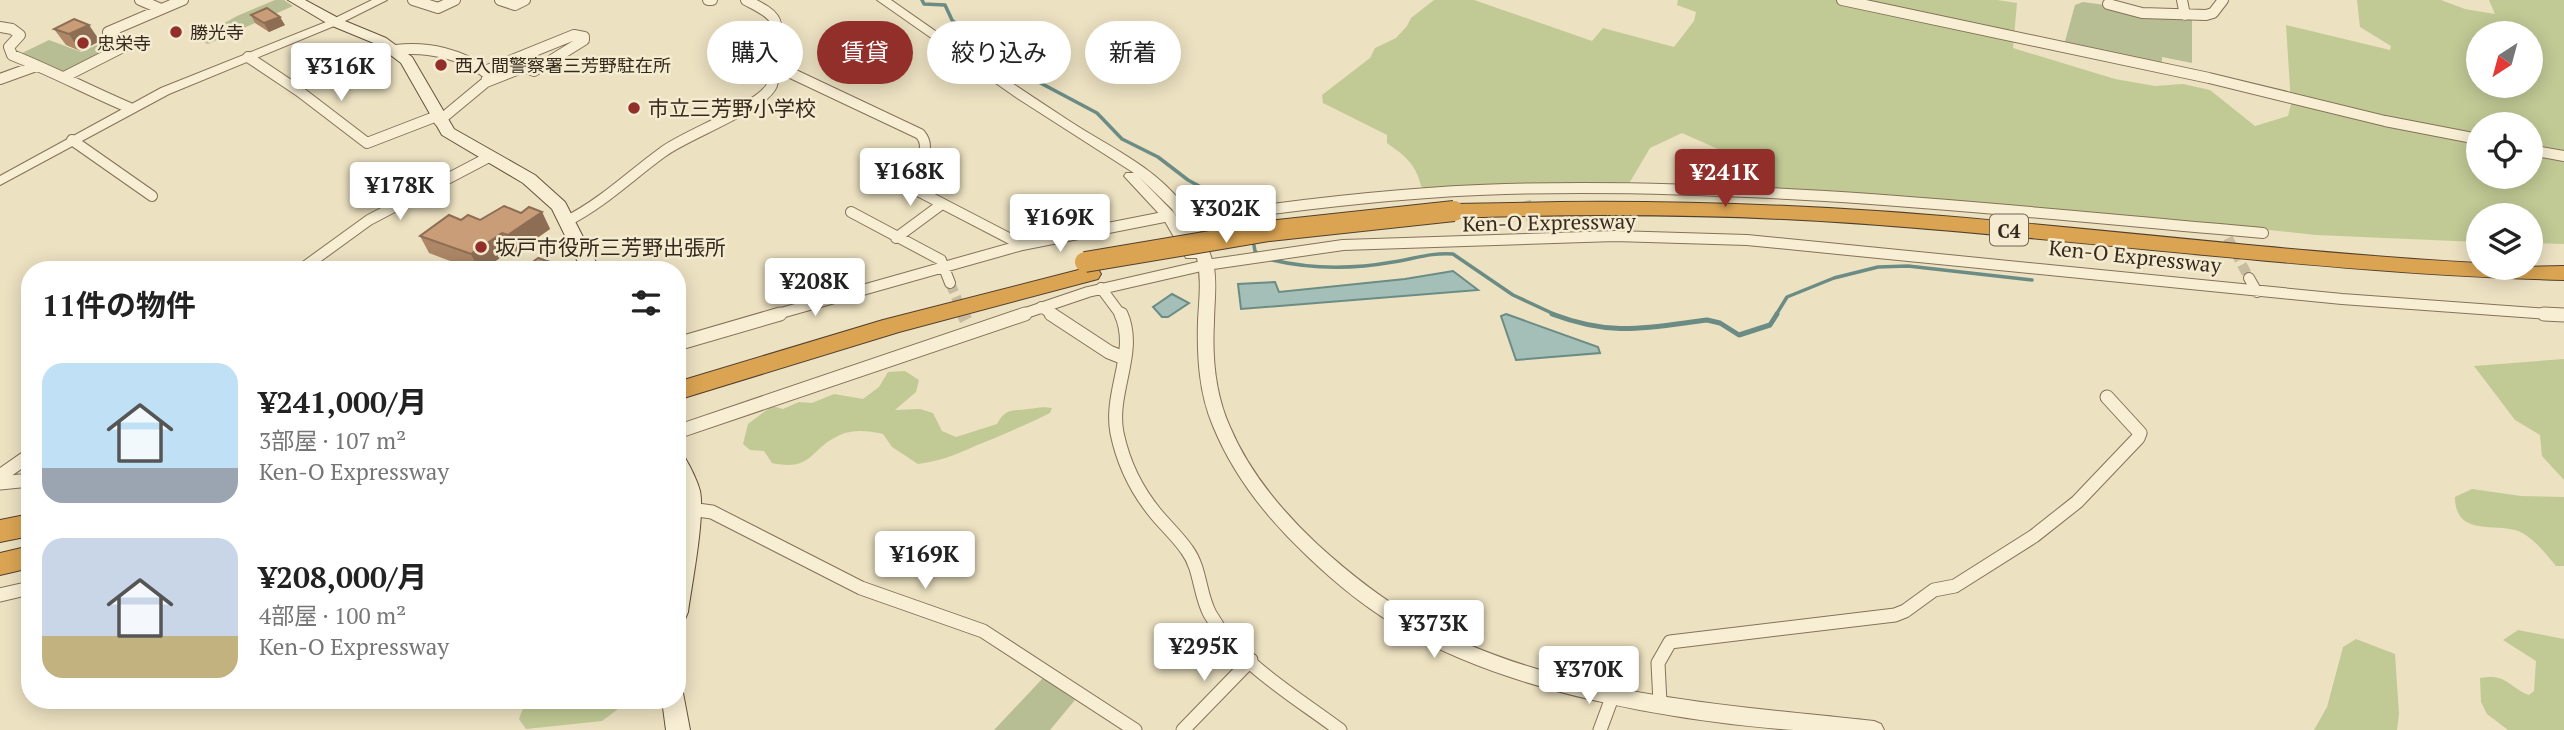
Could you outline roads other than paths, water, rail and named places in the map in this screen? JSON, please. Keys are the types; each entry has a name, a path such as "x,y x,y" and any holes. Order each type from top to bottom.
{"highway":[{"name":"Ken-O Expressway","path":"686,388 991,298 1214,250 1456,217 1623,206 1735,209 1893,219 2351,262 2564,273"},
{"name":"Ken-O Expressway","path":"1456,217 1738,223 2358,277 2564,289"},
{"name":"Ken-O Expressway","path":"686,370 986,285 1092,275"},
{"path":"0,514 21,511"},
{"path":"0,531 21,527"},
{"path":"0,551 21,547"},
{"path":"0,565 21,559"}],"main road":[{"path":"295,0 396,50 413,68 438,119 448,132 461,142 529,179 545,192 567,221 587,261"},
{"path":"686,484 690,509 686,541"},
{"path":"675,709 678,730"}],"street":[{"path":"140,0 161,9"},
{"path":"64,77 125,46 120,43 124,40 108,32 183,0"},
{"path":"0,181 130,108 381,0"},
{"path":"413,0 438,8 456,0"},
{"path":"500,0 515,5 525,0"},
{"path":"746,0 766,10 776,21"},
{"path":"883,0 1164,191 1187,221 1201,266 1208,379 1213,406 1227,438 1252,484 1335,575 1409,626 1451,647 1534,678 1739,722 1874,730"},
{"path":"1842,0 2210,78 2385,121 2466,137"},
{"path":"2182,0 2185,15"},
{"path":"2108,4 2143,13 2185,15 2213,13 2223,0"},
{"path":"0,27 20,35 9,47 12,55 130,108"},
{"path":"248,57 299,91 367,143 438,119 486,76 574,35 584,37 584,40 534,71 524,67 486,76"},
{"path":"396,50 418,47 472,64 486,76"},
{"path":"0,79 36,66"},
{"path":"803,79 920,134 925,140 926,151 916,166 912,179 918,191 1022,245"},
{"path":"567,221 597,204 665,150 764,96 772,84"},
{"path":"1066,125 1128,174 1170,216 1201,266"},
{"path":"72,140 152,196"},
{"path":"2543,152 2564,156"},
{"path":"312,261 369,220 489,157"},
{"path":"1187,221 1371,197 1524,195 1607,188 1815,197 2225,234 2263,233"},
{"path":"896,239 942,204"},
{"path":"851,212 896,239 933,255 944,265 950,283"},
{"path":"686,341 944,265 1022,245 1170,216"},
{"path":"686,429 968,325 1041,307 1092,275 1201,266 1343,245 1535,233 1759,241 2257,292 2564,315"},
{"path":"1092,275 1114,300 1124,318 1129,346 1114,404 1116,430 1131,471 1154,512 1189,553 1210,614 1225,636 1251,660 1340,730"},
{"path":"2249,278 2257,292"},
{"path":"1041,307 1109,352 1124,358"},
{"path":"1660,703 1658,654 1670,642 1895,615 1934,590 1955,586 2034,536 2077,502 2138,438 2140,433 2107,397"},
{"path":"0,476 21,461"},
{"path":"0,483 21,481"},
{"path":"690,509 712,512 861,588 983,631 1135,730"},
{"path":"0,595 21,590"},
{"path":"1183,730 1251,660"},
{"path":"1600,730 1613,695"}],"water":[{"path":"1453,271 1478,290 1241,309 1238,284 1275,282 1279,292 1405,279"},
{"path":"1172,294 1189,303 1168,317 1162,317 1153,307"},
{"path":"1506,314 1598,347 1600,353 1516,360 1501,316"}],"waterway":[{"path":"922,0 924,4 945,5 952,20 1003,63 1097,113 1122,139 1158,157 1188,180 1221,198 1224,219 1243,229"},
{"path":"1253,240 1255,251 1261,257"},
{"path":"1272,260 1302,265 1348,267 1453,254 1513,295 1556,315"},
{"path":"1776,315 1787,297 1834,278 1878,267 1908,266 2032,280"},
{"path":"1552,314 1593,326 1629,329 1707,320 1720,323 1739,335 1770,325 1777,314"}],"tunnel":[{"path":"1526,201 1534,229"},
{"path":"2228,238 2249,278"},
{"path":"950,283 964,315"},
{"path":"963,314 966,320"}],"place":[{"name":"勝光寺","path":"176,32"},
{"name":"忠栄寺","path":"83,43"},
{"name":"西入間警察署三芳野駐在所","path":"441,65"},
{"name":"市立三芳野小学校","path":"634,108"},
{"name":"坂戸市役所三芳野出張所","path":"481,247"}]}
